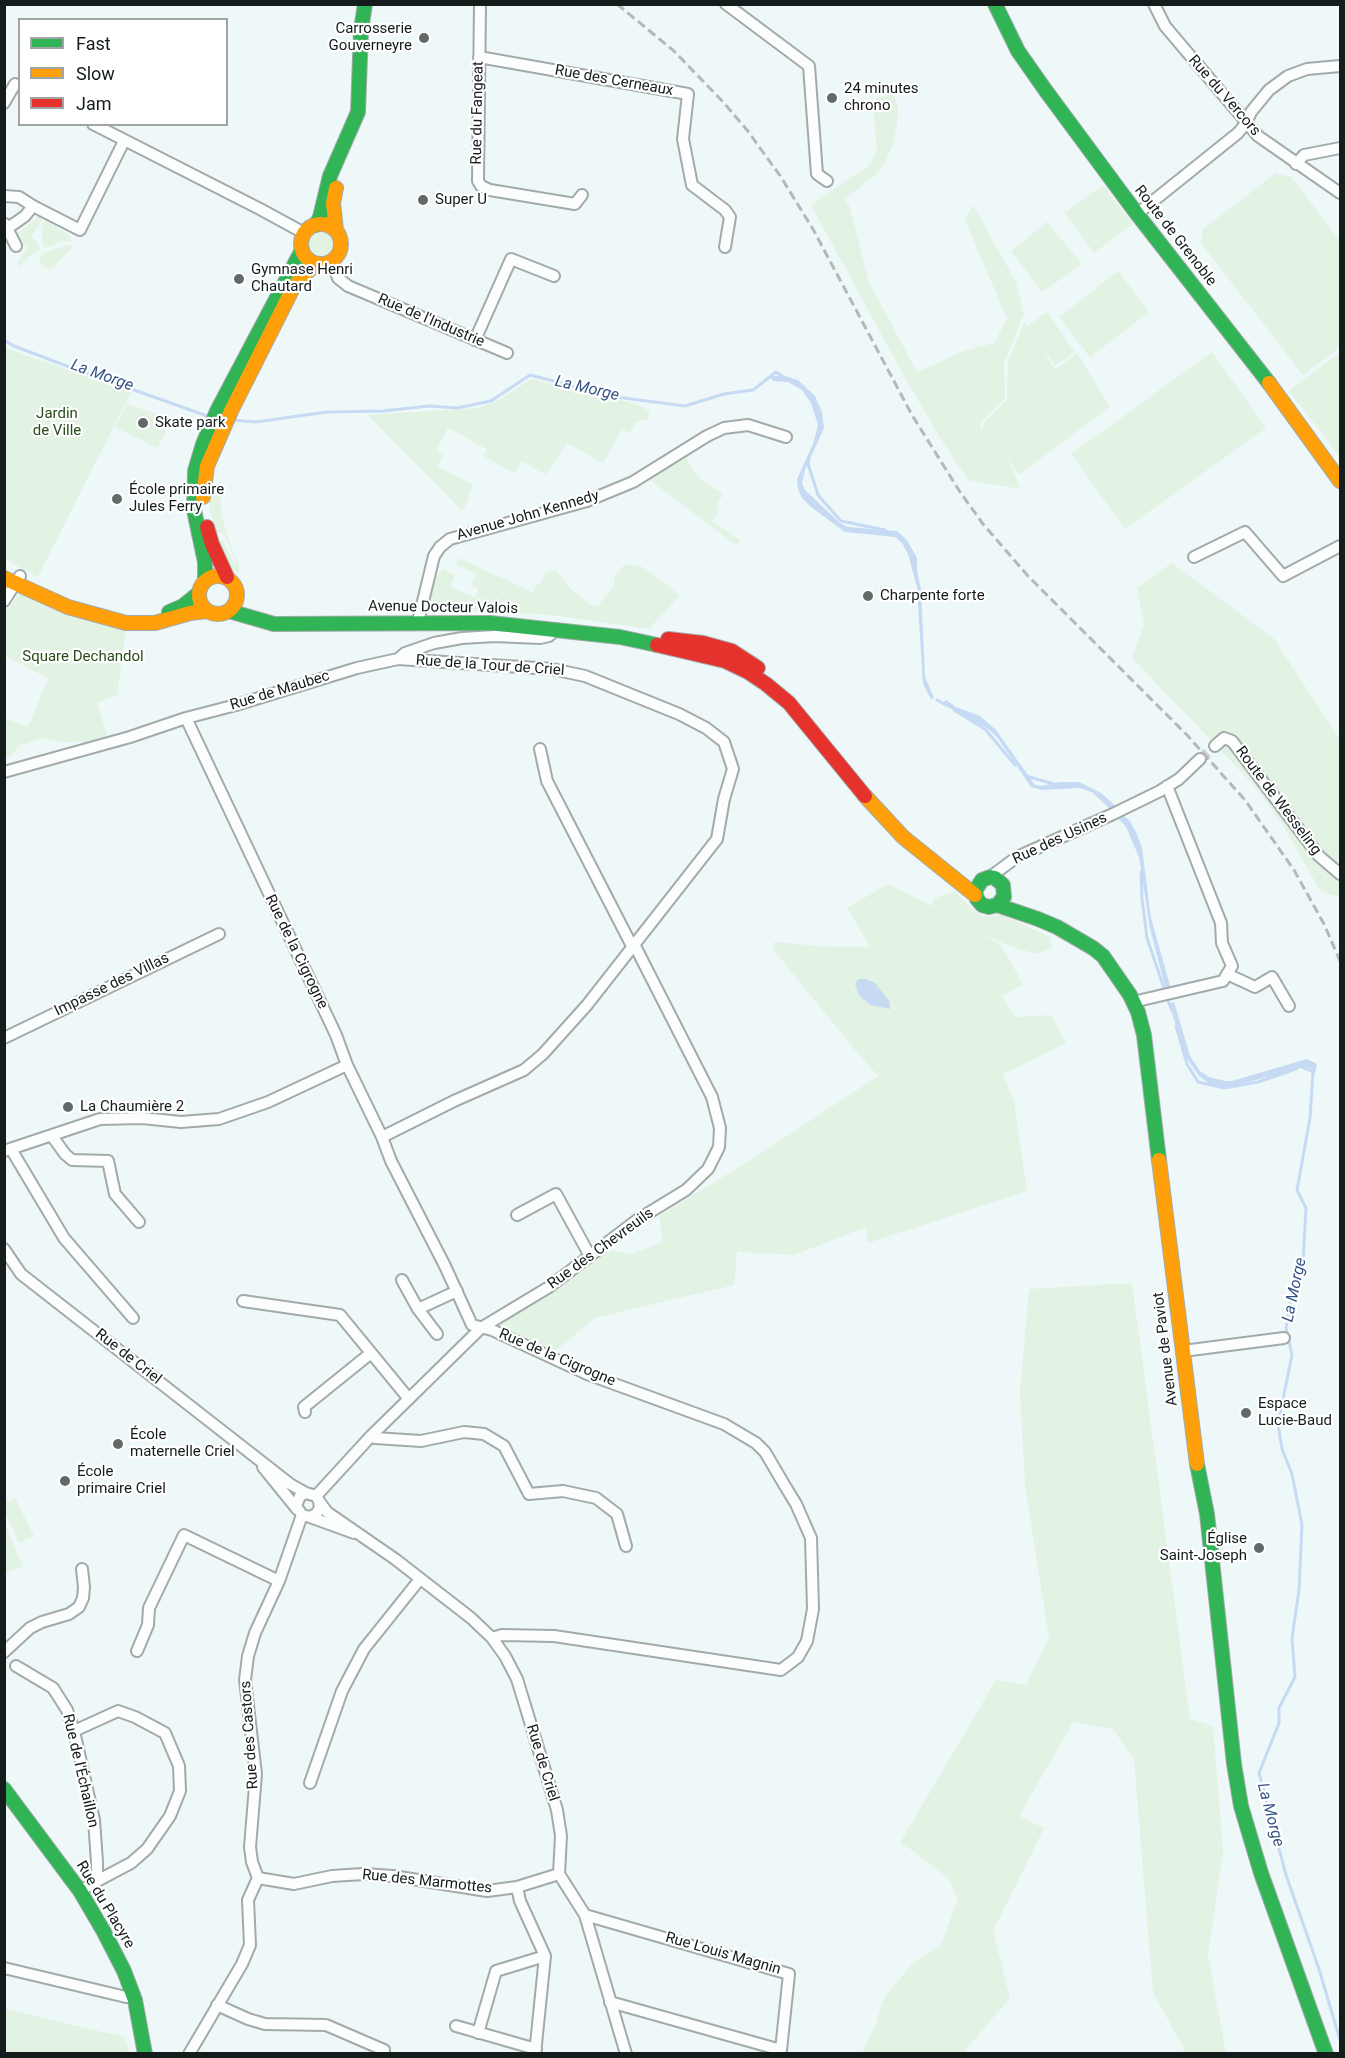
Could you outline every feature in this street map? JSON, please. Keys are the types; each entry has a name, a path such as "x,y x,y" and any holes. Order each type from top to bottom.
{"main road":[{"name":"Route de Grenoble","path":"995,4 1018,51 1137,214 1280,398 1341,481"},
{"path":"316,265 310,262 302,250 301,242 304,233 316,225 321,217 330,176 358,112 361,30 365,10"},
{"path":"336,230 333,212 335,190 361,130 368,96 369,33 365,10"},
{"path":"238,593 235,604 222,614 214,614 202,606 205,562 195,518 195,471 209,428 224,411 293,288 303,275 316,265 332,262 339,256 342,247 341,237 336,230 330,226 316,225"},
{"path":"227,577 212,544 204,518 203,495 207,466 226,424 224,411 302,250"},
{"path":"4,567 14,580 68,607 126,623 155,623 207,610"},
{"path":"14,580 79,602 145,617 159,616 183,606 212,576 227,577 233,581 238,593 265,620"},
{"name":"Avenue Docteur Valois","path":"228,611 287,625 490,623 620,637 672,639 703,643 732,651 773,676 837,751 848,774 875,808 903,837 975,895"},
{"name":"Avenue Docteur Valois","path":"942,869 970,879 986,878"},
{"path":"986,878 995,878 1004,888 1004,897 997,905 989,907 982,905 975,895 976,886 986,878"},
{"name":"Avenue de Paviot","path":"1004,888 1015,903 1038,919"},
{"name":"Avenue de Paviot","path":"997,905 1057,927 1094,948 1114,970 1133,1002 1144,1035 1197,1468 1207,1514 1227,1683 1234,1769 1244,1821 1326,2054"},
{"name":"Rue du Placyre","path":"4,1789 80,1891 124,1971 134,1996 145,2054"}],"street":[{"name":"Rue du Fangeat","path":"480,4 477,175 481,186 490,190 575,204 582,195"},
{"path":"726,4 809,66 817,174 827,181"},
{"name":"Rue du Vercors","path":"1154,4 1165,26 1246,123 1270,146 1341,193"},
{"name":"Rue des Cerneaux","path":"479,57 688,94 683,138 692,185 725,210 730,217 725,247"},
{"path":"1137,214 1238,133 1269,90 1288,76 1307,69 1341,66"},
{"path":"4,78 17,85 4,104"},
{"path":"97,126 304,233"},
{"path":"4,196 19,197 80,230 124,141"},
{"path":"1296,164 1304,155 1341,148"},
{"path":"16,246 6,226 25,216 33,206"},
{"path":"475,340 510,259 554,276"},
{"name":"Rue de l'Industrie","path":"332,262 338,278 348,286 507,353"},
{"name":"Avenue John Kennedy","path":"418,622 434,556 450,539 587,501 633,482 724,428 748,425 786,437"},
{"path":"1194,557 1245,531 1283,576 1341,546"},
{"path":"4,601 14,580"},
{"name":"Rue de Maubec","path":"4,772 130,737 186,718 357,668 398,659 405,653 434,643 495,636 540,638 549,636 556,629"},
{"name":"Rue de la Tour de Criel","path":"382,1137 532,1065 587,1005 717,839 724,799 733,769 724,742 706,728 679,714 585,675 552,669 398,659"},
{"name":"Rue de la Cigrogne","path":"186,718 336,1035 347,1065 392,1161 472,1325 492,1330 587,1374 724,1424 756,1443 765,1452 796,1504 811,1538 813,1609 807,1641 798,1657 782,1670 554,1636 502,1635 492,1638"},
{"name":"Route de Wesseling","path":"1215,746 1224,738 1232,741 1319,856 1341,874"},
{"path":"540,749 547,781 634,947"},
{"path":"1133,1002 1223,981 1232,966 1222,943 1221,923 1167,786 1179,779 1200,759"},
{"name":"Rue des Usines","path":"986,878 1017,857 1117,812 1167,786"},
{"name":"Rue des Usines","path":"1004,888 1008,864"},
{"name":"Impasse des Villas","path":"4,1038 219,934"},
{"name":"Rue des Chevreuils","path":"314,1497 371,1436 480,1328 549,1287 637,1220 686,1190 708,1169 719,1147 720,1128 712,1097 634,947"},
{"path":"1227,974 1255,987 1272,977 1289,1006"},
{"path":"132,1318 64,1238 8,1150 100,1119 142,1118 181,1122 219,1119 268,1102 347,1065"},
{"path":"52,1136 64,1154 72,1160 108,1161 115,1194 139,1221"},
{"path":"517,1215 556,1194 590,1256"},
{"name":"Rue de Criel","path":"4,1249 21,1274 290,1484 314,1497 327,1512 471,1618 492,1638 517,1679 557,1810 561,1836 559,1874"},
{"path":"402,1280 418,1309 437,1334"},
{"path":"418,1309 457,1291"},
{"path":"243,1301 340,1315 408,1399"},
{"path":"1183,1351 1284,1338"},
{"path":"305,1412 304,1407 371,1353"},
{"path":"371,1436 421,1441 464,1432 484,1434 504,1446 529,1494 562,1491 597,1498 617,1514 626,1546"},
{"name":"Rue de Criel","path":"258,1459 267,1473 303,1514 348,1532 357,1533"},
{"path":"314,1497 319,1511 303,1514 298,1499 314,1497"},
{"name":"Rue des Castors","path":"258,1878 252,1862 250,1846 256,1774 245,1680 248,1656 255,1633 279,1581 303,1514"},
{"path":"137,1652 148,1625 149,1608 184,1535 279,1581"},
{"path":"4,1653 30,1628 69,1614 79,1607 84,1587 82,1569"},
{"path":"310,1783 342,1691 364,1649 420,1579"},
{"name":"Rue de l'Échaillon","path":"16,1666 53,1688 67,1710 94,1820 97,1881"},
{"path":"74,1731 118,1711 165,1733 179,1766 180,1791 170,1816 147,1849 131,1863 80,1891"},
{"name":"Rue des Marmottes","path":"258,1878 294,1884 332,1876 363,1874 393,1876 487,1891 517,1887 559,1874"},
{"path":"559,1874 585,1915 626,2054"},
{"path":"189,2054 242,1964 250,1945 248,1900 258,1878"},
{"path":"456,2026 536,2051 545,1956 519,1901 517,1887"},
{"name":"Rue Louis Magnin","path":"585,1915 789,1974 781,2050 610,2002"},
{"path":"478,2033 496,1971 545,1956"},
{"path":"4,1968 126,1997 134,1996"},
{"path":"217,2005 265,2024 326,2025 384,2050 384,2054"}],"green space":[{"path":"891,91 898,105 893,144 885,162 876,174 844,200 849,205 869,282 917,372 964,351 994,343 1007,319 965,220 973,205 1016,282 1024,314 1004,363 1005,398 981,422 981,433 984,423 1007,399 1008,362 1024,322 1027,326 1047,312 1075,352 1055,366 1036,339 1055,370 1077,353 1110,407 1020,474 1016,472 1004,450 1021,489 968,480 904,376 811,205 869,165 877,152 873,101"},
{"path":"1276,173 1291,177 1340,241 1340,347 1303,375 1201,243 1203,229"},
{"path":"1103,185 1133,224 1094,253 1064,213"},
{"path":"41,212 43,214 41,222 31,237 38,243 40,250 20,266 17,263 27,248 15,235"},
{"path":"45,220 69,235 72,241 62,241 43,247 42,230"},
{"path":"1047,222 1082,264 1042,292 1011,251"},
{"path":"321,231 326,232 332,238 332,248 326,254 321,255 316,254 310,248 309,243 310,238 316,232"},
{"path":"67,245 73,246 54,267 46,269 39,262 41,254"},
{"path":"1118,271 1149,312 1090,357 1059,317"},
{"name":"Jardin de Ville","path":"5,348 131,392 38,577 5,558"},
{"path":"1212,352 1266,428 1125,529 1071,454"},
{"path":"1340,352 1340,457 1289,391"},
{"path":"531,379 636,404 649,411 648,419 636,422 629,433 621,430 603,463 567,443 546,475 522,461 514,473 483,456 487,449 448,428 436,450 443,455 437,466 473,485 467,496 470,498 462,511 368,415 479,408 499,400"},
{"name":"Skate park","path":"127,404 171,419 158,448 115,427"},
{"path":"686,457 694,472 704,482 723,494 716,507 719,510 712,521 740,540 737,546 648,479"},
{"path":"217,484 220,488 221,512 227,536 240,568 238,574 231,567 218,540 223,540 234,562 236,561 223,533 216,533 209,507 210,488"},
{"path":"458,558 533,592 546,573 556,570 570,588 590,605 598,606 615,583 614,578 624,565 642,567 679,596 649,629 551,615 427,608 433,581 443,569 455,575 450,587 475,598 479,589 471,585 476,574 456,565"},
{"path":"1172,563 1274,639 1340,740 1340,897 1321,892 1282,824 1252,783 1132,658 1144,625 1137,588"},
{"name":"Square Dechandol","path":"22,591 126,628 117,696 97,702 109,742 65,742 45,738 20,745 10,757 5,758 5,718 28,727 48,678 5,656 4,613"},
{"path":"888,884 932,906 933,899 955,891 983,917 1002,915 1050,937 1052,948 1037,954 1010,946 981,933 1000,944 1023,984 1002,997 1016,1017 1051,1015 1066,1043 1003,1074 1014,1102 1027,1191 868,1243 866,1227 794,1255 737,1252 734,1285 595,1318 555,1351 505,1329 500,1324 606,1250 633,1254 663,1242 659,1216 749,1161 878,1076 772,948 775,942 829,947 870,947 847,908"},
{"path":"1132,1283 1190,1719 1213,1726 1223,1851 1208,1955 1226,2053 1182,2053 1184,2049 1153,1992 1134,1759 1113,1729 1073,1722 1019,1816 1044,1828 993,1931 1010,1998 963,2053 862,2053 876,2024 883,2000 911,1965 941,1945 958,1899 949,1879 900,1843 996,1680 1026,1685 1049,1638 1025,1485 1020,1393 1029,1289"},
{"path":"15,1498 34,1536 19,1543 5,1512 5,1503"},
{"path":"4,1523 23,1566 5,1574 4,1574"},
{"path":"5,2009 124,2037 130,2053 5,2053"}],"water":[{"path":"785,376 798,380 815,396 822,412 824,428 805,470 802,483 805,490 840,523 848,527 897,531 907,540 917,558 921,590 925,677 934,698 931,699 923,684 917,587 908,554 902,543 895,537 845,532 802,498 797,479 813,444 818,425 811,403 802,390 788,382 773,381 770,377"},
{"path":"946,700 956,707 980,716 996,730 1035,785 1079,782 1101,793 1117,807 1111,810 1092,792 1079,788 1042,790 1031,787 997,737 987,728 942,704"},
{"path":"1121,814 1129,820 1142,848 1151,918 1172,993 1167,994 1150,929 1139,857 1126,827 1116,816"},
{"path":"859,979 875,983 890,1002 890,1009 870,1005 859,995 855,984"},
{"path":"1174,1002 1190,1056 1200,1071 1209,1077 1232,1081 1307,1059 1317,1064 1315,1074 1311,1069 1305,1067 1227,1087 1211,1085 1199,1076 1185,1056 1169,1003"}],"waterway":[{"name":"La Morge","path":"4,340 64,365 210,417"},
{"name":"La Morge","path":"232,420 256,422 327,412 383,411 429,406 457,408 491,401 530,375 616,397 685,406 724,394 753,390 776,372 785,378"},
{"name":"La Morge","path":"809,459 808,464 818,495 841,521 885,530"},
{"name":"La Morge","path":"937,700 946,705"},
{"name":"La Morge","path":"954,710 985,729 1015,765"},
{"name":"La Morge","path":"1026,776 1054,784"},
{"name":"La Morge","path":"1141,872 1147,938 1165,991"},
{"name":"La Morge","path":"1167,998 1172,1011"},
{"name":"La Morge","path":"1176,1026 1187,1064 1198,1082 1224,1088 1258,1082 1296,1069"},
{"name":"La Morge","path":"1302,1067 1313,1072 1310,1118 1297,1190 1306,1208 1303,1262 1292,1292 1286,1328 1292,1355 1278,1424 1282,1449 1292,1474 1302,1525 1299,1590 1292,1638 1295,1677 1279,1708 1279,1723 1259,1773 1286,1875 1319,1969 1340,2040"}],"tunnel":[{"path":"1200,759 1215,746"}],"railway":[{"path":"617,4 674,51 747,130 781,177 814,231 912,415 960,492 983,524 1028,576 1187,735 1245,800 1294,870 1324,924 1340,961"}],"traffic: fast":[{"path":"316,225 330,176 358,112 361,30 365,4"},
{"path":"995,4 1018,51 1046,91 1137,214 1269,383"},
{"path":"205,580 205,562 194,510 195,471 217,411 302,250"},
{"path":"169,612 183,606 199,593"},
{"path":"229,611 274,624 490,623 620,637 657,645"},
{"path":"997,905 1004,897 1003,885 995,878 982,880 975,891 982,905 989,907 997,905 1038,919 1093,948 1103,956 1130,995 1138,1012 1144,1035 1159,1160"},
{"path":"1197,1464 1207,1514 1234,1764 1241,1806 1261,1873 1326,2054"},
{"path":"4,1789 80,1891 104,1932 124,1971 135,2000 145,2054"}],"traffic: slow":[{"path":"336,188 333,203 336,230"},
{"path":"321,224 329,225 335,230 340,236 341,244 340,252 335,258 329,263 321,264 313,263 307,258 302,252 301,244 302,236 307,230 313,225 321,224"},
{"path":"203,497 207,466 231,411 293,288 303,275 316,265"},
{"path":"1269,383 1340,481"},
{"path":"218,576 232,581 237,595 232,609 218,614 204,609 199,595 204,581 218,576"},
{"path":"4,578 68,607 126,623 155,623 190,613 207,611"},
{"path":"865,796 903,837 975,895"},
{"path":"1159,1160 1197,1464"}],"traffic: jam":[{"path":"207,527 227,577"},
{"path":"668,639 703,643 732,651 758,668"},
{"path":"657,645 725,661 766,684 789,703 865,796"}],"place":[{"name":"Carrosserie Gouverneyre","path":"424,38"},
{"name":"24 minutes chrono","path":"832,98"},
{"name":"Super U","path":"423,200"},
{"name":"Gymnase Henri Chautard","path":"239,279"},
{"name":"Skate park","path":"143,423"},
{"name":"École primaire Jules Ferry","path":"117,499"},
{"name":"Charpente forte","path":"868,596"},
{"name":"La Chaumière 2","path":"68,1107"},
{"name":"Espace Lucie-Baud","path":"1246,1413"},
{"name":"École maternelle Criel","path":"118,1444"},
{"name":"École primaire Criel","path":"65,1481"},
{"name":"Église Saint-Joseph","path":"1259,1548"}]}
